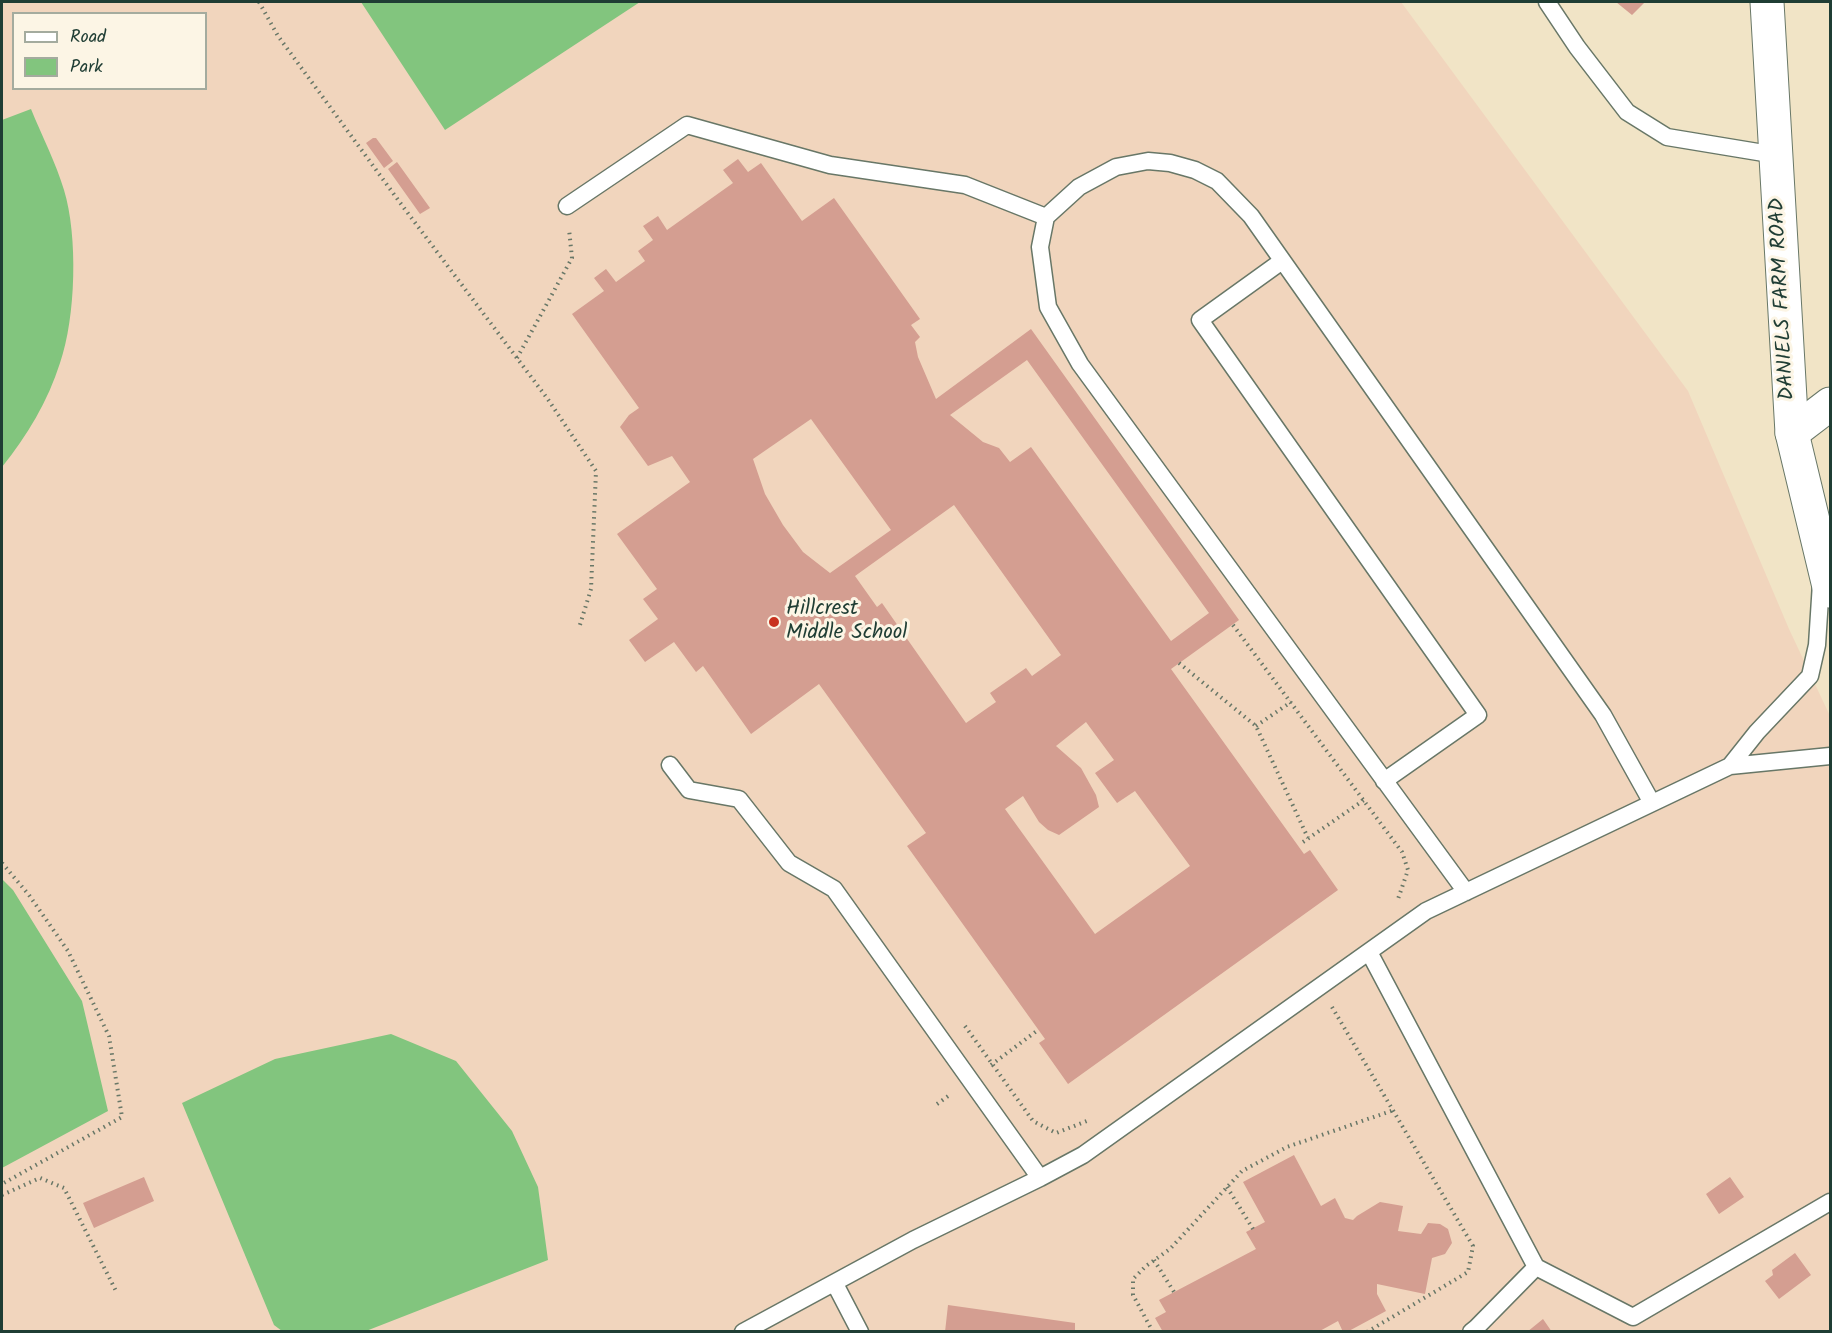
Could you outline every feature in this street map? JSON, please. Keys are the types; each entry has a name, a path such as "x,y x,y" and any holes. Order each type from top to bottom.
{"main road":[{"name":"DANIELS FARM ROAD","path":"1767,2 1792,433 1826,578"},
{"path":"1792,433 1830,404"}],"lane":[{"path":"1547,2 1577,47 1627,112 1666,137 1776,154"},
{"path":"567,206 687,125 830,165 965,185 1046,217"},
{"path":"1466,892 1080,364 1048,307 1040,247 1046,217 1079,187 1116,167 1148,161 1170,163 1195,170 1217,181 1235,197 1251,216 1603,715 1652,803"},
{"path":"1282,261 1200,320 1478,715 1384,781"},
{"path":"1730,766 1757,732 1810,676 1817,645 1826,578"},
{"path":"743,1332 913,1240 1083,1155 1426,910 1730,766 1830,756"},
{"path":"670,765 689,790 739,799 789,864 834,889 1040,1178"},
{"path":"1369,952 1536,1266 1633,1317 1830,1202"},
{"path":"1471,1332 1536,1266"},
{"path":"835,1284 860,1332"}],"path":[{"path":"259,2 278,36 547,398 596,471 591,589 579,628"},
{"path":"517,358 572,258 567,206"},
{"path":"1233,625 1402,852 1408,870 1398,899 1390,905"},
{"path":"1179,663 1256,726 1308,838"},
{"path":"1256,726 1291,702"},
{"path":"1303,842 1364,800"},
{"path":"2,863 29,895 68,951 109,1036 122,1117 2,1184"},
{"path":"1332,1007 1473,1246 1468,1272 1366,1332"},
{"path":"958,1018 1033,1121 1056,1133 1095,1117"},
{"path":"1153,1332 1133,1295 1133,1280 1154,1260 1170,1249 1242,1171 1287,1147 1394,1110"},
{"path":"2,1196 40,1178 64,1188 117,1293"},
{"path":"1227,1187 1253,1229"},
{"path":"1154,1260 1174,1292"}],"shaded area":[{"path":"2,2 1401,2 1688,391 1789,629 1830,716 1830,1331 2,1332"}],"green space":[{"path":"361,2 640,2 445,130"},
{"path":"31,109 57,170 69,209 73,253 72,300 65,344 49,391 20,443 2,467 2,120"},
{"path":"2,879 13,890 82,1001 108,1111 2,1168"},
{"path":"391,1034 456,1061 512,1131 538,1187 548,1260 366,1331 282,1331 274,1325 182,1103 275,1059"}],"building":[{"path":"1616,2 1645,2 1632,15"},
{"path":"376,138 393,161 384,168 366,143"},
{"name":"Hillcrest Middle School","path":"738,159 748,172 761,163 802,221 834,198 920,319 911,325 920,337 915,342 918,357 936,399 1031,329 1239,620 1171,669 1304,854 1310,850 1338,890 1068,1084 1039,1043 1045,1039 907,846 926,833 819,684 751,734 703,666 696,672 674,642 645,662 629,640 658,619 643,599 657,589 617,534 690,482 672,456 648,466 620,427 629,415 639,408 572,314 604,291 594,278 606,269 616,282 645,261 638,251 653,240 643,226 658,216 667,230 733,183 723,170","holes":["1027,360 1209,613 1171,641 1031,447 1010,462 999,448 983,442 950,415","811,419 891,530 830,573 803,552 783,525 765,494 753,459","954,505 1061,655 1032,676 1026,668 990,693 996,702 966,723 882,603 877,607 855,576","1086,722 1114,760 1095,773 1117,803 1135,791 1190,866 1095,934 1005,809 1023,796 1039,822 1048,830 1059,835 1099,807 1096,795 1081,768 1056,746"]},
{"path":"397,162 430,208 420,214 388,169"},
{"path":"1294,1155 1321,1206 1335,1198 1345,1218 1353,1220 1380,1202 1403,1206 1398,1231 1421,1234 1428,1223 1440,1224 1448,1229 1452,1243 1445,1254 1432,1258 1425,1294 1377,1284 1377,1294 1386,1311 1347,1332 1343,1332 1338,1321 1318,1332 1163,1332 1155,1318 1166,1312 1159,1300 1256,1249 1246,1232 1265,1222 1243,1182"},
{"path":"144,1177 154,1201 94,1228 83,1203"},
{"path":"1730,1177 1744,1197 1719,1214 1706,1194"},
{"path":"1795,1253 1811,1275 1779,1299 1765,1281 1773,1275 1772,1270"},
{"path":"948,1305 1075,1323 1075,1332 945,1332"},
{"path":"1543,1319 1552,1332 1527,1332"}],"place":[{"name":"Hillcrest Middle School","path":"774,622"}]}
